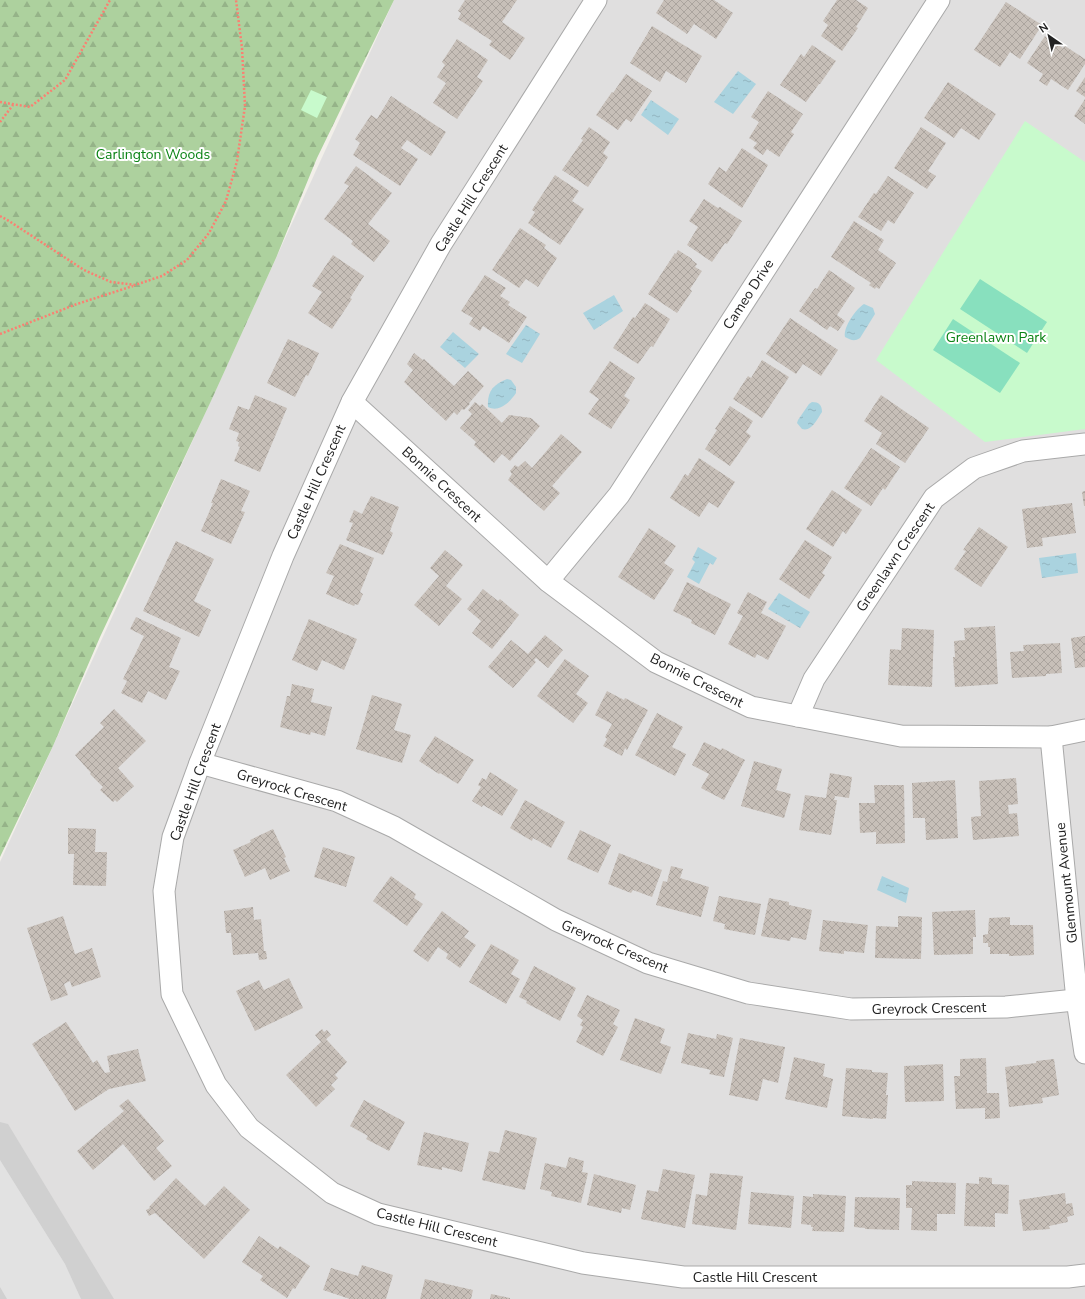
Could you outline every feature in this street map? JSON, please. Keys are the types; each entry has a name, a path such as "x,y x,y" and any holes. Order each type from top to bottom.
{"street":[{"name":"Castle Hill Crescent","path":"596,0 441,244 352,402 283,556 200,763 173,837 164,891 172,994 216,1085 248,1128 332,1193 378,1214 575,1261 683,1276 1068,1277 1085,1275"},
{"name":"Cameo Drive","path":"548,581 619,494 939,0"},
{"name":"Bonnie Crescent","path":"352,402 548,581 656,662 751,707 901,736 1051,737 1085,730"},
{"name":"Greenlawn Crescent","path":"798,716 814,679 934,498 974,468 1023,451 1085,444"},
{"name":"Glenmount Avenue","path":"1051,737 1081,1000 1085,1053"},
{"name":"Greyrock Crescent","path":"200,763 337,801 394,827 556,920 648,963 748,993 851,1010 1006,1007 1081,1000"}],"path":[{"path":"0,102 30,107 65,80 110,0"},
{"path":"0,334 77,304 162,276 187,260 209,233 226,201 237,161 245,106 242,48 236,0"},
{"path":"0,122 13,104"},
{"path":"0,216 9,220 84,270 111,282 134,285"}],"shaded area":[{"path":"394,0 1085,0 1085,1299 0,1299 0,862"},
{"path":"0,1122 8,1124 114,1299 0,1299"},
{"path":"0,1160 65,1264 81,1299 7,1299 0,1287"}],"green space":[{"name":"Carlington Woods","path":"0,0 394,0 317,158 276,258 211,401 100,637 53,746 0,857"},
{"path":"311,90 327,97 317,118 301,110"},
{"name":"Greenlawn Park","path":"1025,121 1085,162 1085,429 985,442 876,360"},
{"path":"980,279 1047,322 1027,353 960,309"},
{"path":"953,319 1020,363 1000,393 933,350"}],"water":[{"path":"738,71 756,84 733,114 714,102"},
{"path":"651,100 679,119 668,135 641,115"},
{"path":"614,295 623,311 594,330 583,313"},
{"path":"864,304 873,308 875,314 860,338 852,340 845,337 848,323 857,310"},
{"path":"526,325 540,334 522,363 506,354"},
{"path":"453,332 479,354 465,368 440,347"},
{"path":"507,379 511,380 516,387 516,393 511,400 500,408 496,409 488,407 488,401 492,389"},
{"path":"812,402 820,404 822,412 809,429 802,429 797,423 798,420"},
{"path":"698,547 717,558 713,565 710,563 699,584 687,577 695,562 692,559"},
{"path":"1076,553 1078,573 1042,578 1039,558"},
{"path":"779,593 810,612 800,628 768,609"},
{"path":"882,876 909,888 906,903 877,890"}],"building":[{"path":"465,0 517,0 502,22 525,38 510,60 489,45 492,41 458,19 461,13 458,11"},
{"path":"664,0 714,0 733,13 716,39 694,24 687,34 656,13"},
{"path":"837,0 856,0 868,8 856,27 858,28 842,51 821,36 828,25 823,21"},
{"path":"1006,2 1042,25 1020,59 1010,52 1000,67 974,50"},
{"path":"652,26 702,56 686,83 666,71 660,82 630,63"},
{"path":"1045,36 1063,48 1065,46 1085,59 1085,64 1068,90 1051,79 1047,86 1039,81 1043,74 1027,63"},
{"path":"457,39 488,60 477,77 483,81 457,119 433,103 446,83 437,77 445,65 442,62"},
{"path":"812,45 836,61 806,102 780,85 801,54 804,57"},
{"path":"626,74 652,91 631,122 626,119 618,130 596,115"},
{"path":"1085,77 1085,97 1076,91"},
{"path":"948,82 996,114 979,140 961,128 954,138 924,118"},
{"path":"768,91 803,114 791,132 794,134 779,157 767,149 763,155 753,148 757,143 749,138 759,122 751,117"},
{"path":"391,96 446,132 431,156 407,140 401,148 418,159 400,186 353,155 360,143 355,139 371,115 377,119"},
{"path":"1085,99 1085,124 1074,116"},
{"path":"589,127 610,142 603,153 608,157 588,187 562,170 583,140 581,139"},
{"path":"921,127 946,143 928,171 936,176 927,189 894,168"},
{"path":"742,148 768,165 742,208 708,184 719,167 726,172"},
{"path":"356,166 392,193 368,224 390,241 374,262 351,244 353,241 324,219 349,186 344,183"},
{"path":"555,175 579,191 572,201 584,209 560,245 528,223 535,212 532,210"},
{"path":"888,176 914,193 894,224 888,220 881,231 858,217 874,193 876,194"},
{"path":"704,199 742,221 727,244 725,243 712,262 687,245 698,227 689,221"},
{"path":"854,221 884,240 878,250 896,263 879,289 876,287 875,289 869,285 871,283 831,257"},
{"path":"520,228 546,245 544,248 557,258 538,287 526,279 519,288 492,270"},
{"path":"678,250 692,259 697,264 695,267 702,271 690,289 692,291 677,313 648,294"},
{"path":"333,255 364,276 350,298 352,299 332,329 308,313 322,292 312,286"},
{"path":"829,270 855,288 837,315 845,321 838,331 830,326 827,330 799,311 815,288 817,289"},
{"path":"485,275 506,288 500,296 510,302 508,305 527,317 509,343 483,326 480,331 469,324 473,318 461,311"},
{"path":"645,303 670,319 653,347 651,346 638,364 613,348 633,317 635,318"},
{"path":"790,318 838,350 821,376 803,364 796,374 766,354"},
{"path":"288,339 319,353 308,376 306,375 295,397 267,383"},
{"path":"414,353 423,360 424,359 454,386 468,371 484,386 464,410 462,409 457,415 454,412 446,421 404,382 413,370 407,364"},
{"path":"762,360 789,377 762,418 733,399 748,376 751,378"},
{"path":"610,361 635,378 624,396 630,400 611,429 588,414 599,399 589,392"},
{"path":"255,395 287,408 260,472 234,461 240,447 238,446 239,442 236,441 239,433 229,429 238,406 249,410"},
{"path":"881,395 929,428 905,463 876,444 882,433 864,421"},
{"path":"475,402 480,406 482,404 502,423 509,415 531,418 540,426 510,461 502,454 494,463 474,445 476,442 460,428 472,414 468,410"},
{"path":"730,406 753,421 746,432 751,436 730,466 705,449 717,430 715,429"},
{"path":"561,434 582,452 552,486 560,493 544,511 508,480 512,474 510,471 515,465 518,467 525,461 532,468"},
{"path":"871,448 900,467 885,490 883,488 871,506 844,488"},
{"path":"699,458 735,482 718,508 709,502 699,517 670,498 685,474 688,476"},
{"path":"221,479 250,491 241,511 245,512 231,544 201,531"},
{"path":"832,490 862,510 846,534 843,531 833,547 806,529"},
{"path":"1085,491 1085,506 1084,506 1082,492"},
{"path":"371,496 399,507 390,531 393,533 383,555 346,540 353,523 349,522 354,510 362,514"},
{"path":"1072,503 1076,533 1042,538 1043,546 1027,548 1022,509"},
{"path":"979,527 1008,547 981,587 954,569 966,551 963,550"},
{"path":"649,528 676,546 664,563 674,570 654,600 618,577"},
{"path":"805,540 832,557 822,573 825,575 809,599 779,579"},
{"path":"176,541 214,559 194,601 211,610 199,637 143,611"},
{"path":"340,544 374,558 360,592 363,594 358,605 355,604 354,606 326,594 334,576 326,573"},
{"path":"445,550 463,565 446,586 462,599 439,626 414,605 439,576 430,568"},
{"path":"687,582 731,604 715,635 691,623 692,620 673,611"},
{"path":"483,589 498,601 500,599 519,615 492,649 472,633 481,621 467,609"},
{"path":"748,592 767,602 761,613 786,626 768,660 757,654 755,658 728,644 743,616 737,613"},
{"path":"136,617 181,638 169,667 180,671 166,700 148,691 142,703 121,693 127,681 123,679 144,636 130,629"},
{"path":"309,619 357,639 344,670 322,660 317,671 292,660"},
{"path":"995,626 998,684 955,687 953,657 955,657 954,641 965,640 964,628"},
{"path":"902,628 934,630 932,687 888,685 890,649 901,650"},
{"path":"545,635 563,650 548,668 536,658 534,660 536,662 513,688 488,667 511,640 528,654"},
{"path":"1085,636 1085,667 1075,668 1071,638"},
{"path":"1060,643 1062,673 1046,674 1046,676 1012,678 1010,652 1024,651 1023,645"},
{"path":"565,659 589,676 576,694 588,703 573,723 537,696"},
{"path":"292,684 314,689 311,702 332,707 325,736 311,732 310,735 280,727 287,696 290,696"},
{"path":"607,691 624,700 625,698 648,710 627,750 625,748 622,756 603,746 607,739 605,737 612,724 595,715"},
{"path":"372,695 402,704 394,730 411,735 402,763 356,749"},
{"path":"114,709 146,741 118,768 134,786 117,802 115,800 113,802 100,790 103,787 90,774 91,773 75,755 104,727 100,723"},
{"path":"657,713 683,727 672,747 686,754 675,776 635,755"},
{"path":"435,736 474,760 458,784 419,761"},
{"path":"704,742 721,750 722,748 745,760 724,800 701,788 709,774 692,765"},
{"path":"754,761 782,769 776,790 791,794 784,818 741,806"},
{"path":"490,772 518,790 502,816 483,805 482,807 472,801 481,787 478,785 482,778 486,780"},
{"path":"830,773 852,777 849,798 835,796 834,800 837,800 831,835 799,830 805,795 826,798"},
{"path":"1016,778 1018,804 1008,805 1009,814 1017,813 1019,836 973,840 971,817 981,816 979,781"},
{"path":"955,780 958,838 926,840 925,818 913,818 912,783"},
{"path":"874,785 904,785 905,843 876,844 876,832 860,833 859,803 875,803"},
{"path":"525,800 565,822 551,848 533,838 532,841 510,828"},
{"path":"68,828 96,829 95,852 107,852 106,886 73,885 74,854 68,854"},
{"path":"273,829 286,857 284,858 290,871 270,880 265,868 245,877 233,850 251,842 250,840"},
{"path":"580,830 611,845 598,873 567,859"},
{"path":"323,847 355,857 346,887 314,877"},
{"path":"619,853 662,870 652,897 633,890 631,893 608,884"},
{"path":"671,866 683,869 680,878 709,887 701,917 656,905 663,881 667,882"},
{"path":"391,876 416,894 414,898 423,904 407,926 373,901"},
{"path":"719,896 761,904 755,935 724,929 725,924 713,921"},
{"path":"769,898 789,902 789,905 812,910 806,940 791,937 790,941 761,936"},
{"path":"253,907 254,920 261,919 264,951 266,951 267,959 259,960 258,953 233,955 231,933 226,933 224,911"},
{"path":"975,910 976,937 973,937 973,954 934,955 932,912"},
{"path":"442,911 469,931 464,937 476,945 460,968 446,958 448,954 438,947 428,962 413,951"},
{"path":"63,916 75,954 92,948 101,977 72,987 70,981 64,984 68,995 51,1001 27,928"},
{"path":"898,916 922,917 921,959 875,958 876,926 898,927"},
{"path":"1010,917 1010,925 1033,925 1034,955 1009,956 1009,954 990,954 990,947 988,947 988,943 983,943 983,935 988,934 989,918"},
{"path":"823,920 868,925 864,953 844,951 844,954 819,951"},
{"path":"491,944 519,960 511,974 520,979 506,1004 469,982"},
{"path":"534,966 576,988 560,1021 526,1003 527,1001 519,997"},
{"path":"289,978 303,1008 255,1031 236,991 259,980 264,990"},
{"path":"587,995 620,1010 613,1024 618,1027 603,1056 576,1042 583,1027 580,1025 583,1020 577,1016"},
{"path":"635,1018 665,1029 660,1043 671,1047 661,1074 620,1060"},
{"path":"66,1022 93,1063 97,1060 105,1073 110,1072 107,1056 138,1049 146,1081 109,1089 75,1111 32,1044"},
{"path":"322,1029 324,1032 327,1030 331,1035 326,1039 347,1062 335,1075 338,1078 331,1085 335,1089 316,1107 286,1075 321,1042 315,1035"},
{"path":"688,1033 716,1039 717,1034 733,1038 724,1077 709,1074 711,1070 681,1063"},
{"path":"740,1038 785,1047 778,1083 763,1079 758,1101 729,1095"},
{"path":"794,1057 825,1064 823,1076 833,1079 827,1108 785,1099"},
{"path":"986,1058 987,1093 999,1093 1000,1118 985,1119 985,1108 956,1109 954,1076 960,1076 960,1059"},
{"path":"1054,1059 1059,1095 1042,1098 1043,1103 1009,1107 1005,1067"},
{"path":"943,1064 944,1101 905,1102 904,1066"},
{"path":"846,1068 888,1073 886,1119 842,1116"},
{"path":"128,1099 164,1141 156,1148 172,1166 154,1181 123,1144 93,1170 77,1151 124,1111 119,1106"},
{"path":"364,1100 405,1122 389,1151 366,1139 368,1136 350,1126"},
{"path":"505,1130 537,1138 525,1190 482,1180 489,1151 499,1153"},
{"path":"424,1132 469,1143 462,1172 442,1167 442,1170 417,1165"},
{"path":"569,1157 584,1161 582,1172 588,1173 581,1203 551,1196 552,1192 540,1189 545,1163 566,1168"},
{"path":"663,1169 695,1175 685,1228 641,1219 647,1190 658,1192"},
{"path":"710,1173 743,1176 736,1230 692,1224 696,1194 707,1196"},
{"path":"594,1174 636,1185 630,1210 622,1208 621,1213 587,1205"},
{"path":"979,1177 992,1178 992,1184 1009,1185 1008,1214 995,1213 995,1227 964,1226 966,1183 979,1184"},
{"path":"176,1178 205,1206 224,1186 250,1210 204,1259 155,1213 149,1216 146,1210 150,1208 149,1207"},
{"path":"912,1181 956,1183 955,1214 937,1214 937,1231 911,1230 912,1208 906,1208 906,1185 912,1185"},
{"path":"751,1192 794,1196 791,1228 748,1224"},
{"path":"1065,1193 1066,1204 1072,1203 1074,1215 1067,1217 1068,1222 1049,1226 1050,1229 1023,1231 1019,1200"},
{"path":"813,1194 846,1196 844,1232 812,1231 813,1227 811,1227 811,1225 801,1224 803,1196 813,1197"},
{"path":"855,1197 900,1198 899,1230 865,1229 854,1227"},
{"path":"259,1236 278,1249 280,1246 310,1266 295,1289 293,1288 287,1298 260,1280 263,1276 242,1262"},
{"path":"362,1265 393,1275 386,1299 350,1299 323,1290 331,1268 358,1276"},
{"path":"425,1279 473,1290 471,1299 420,1299"},
{"path":"491,1294 510,1298 510,1299 490,1299"}]}
